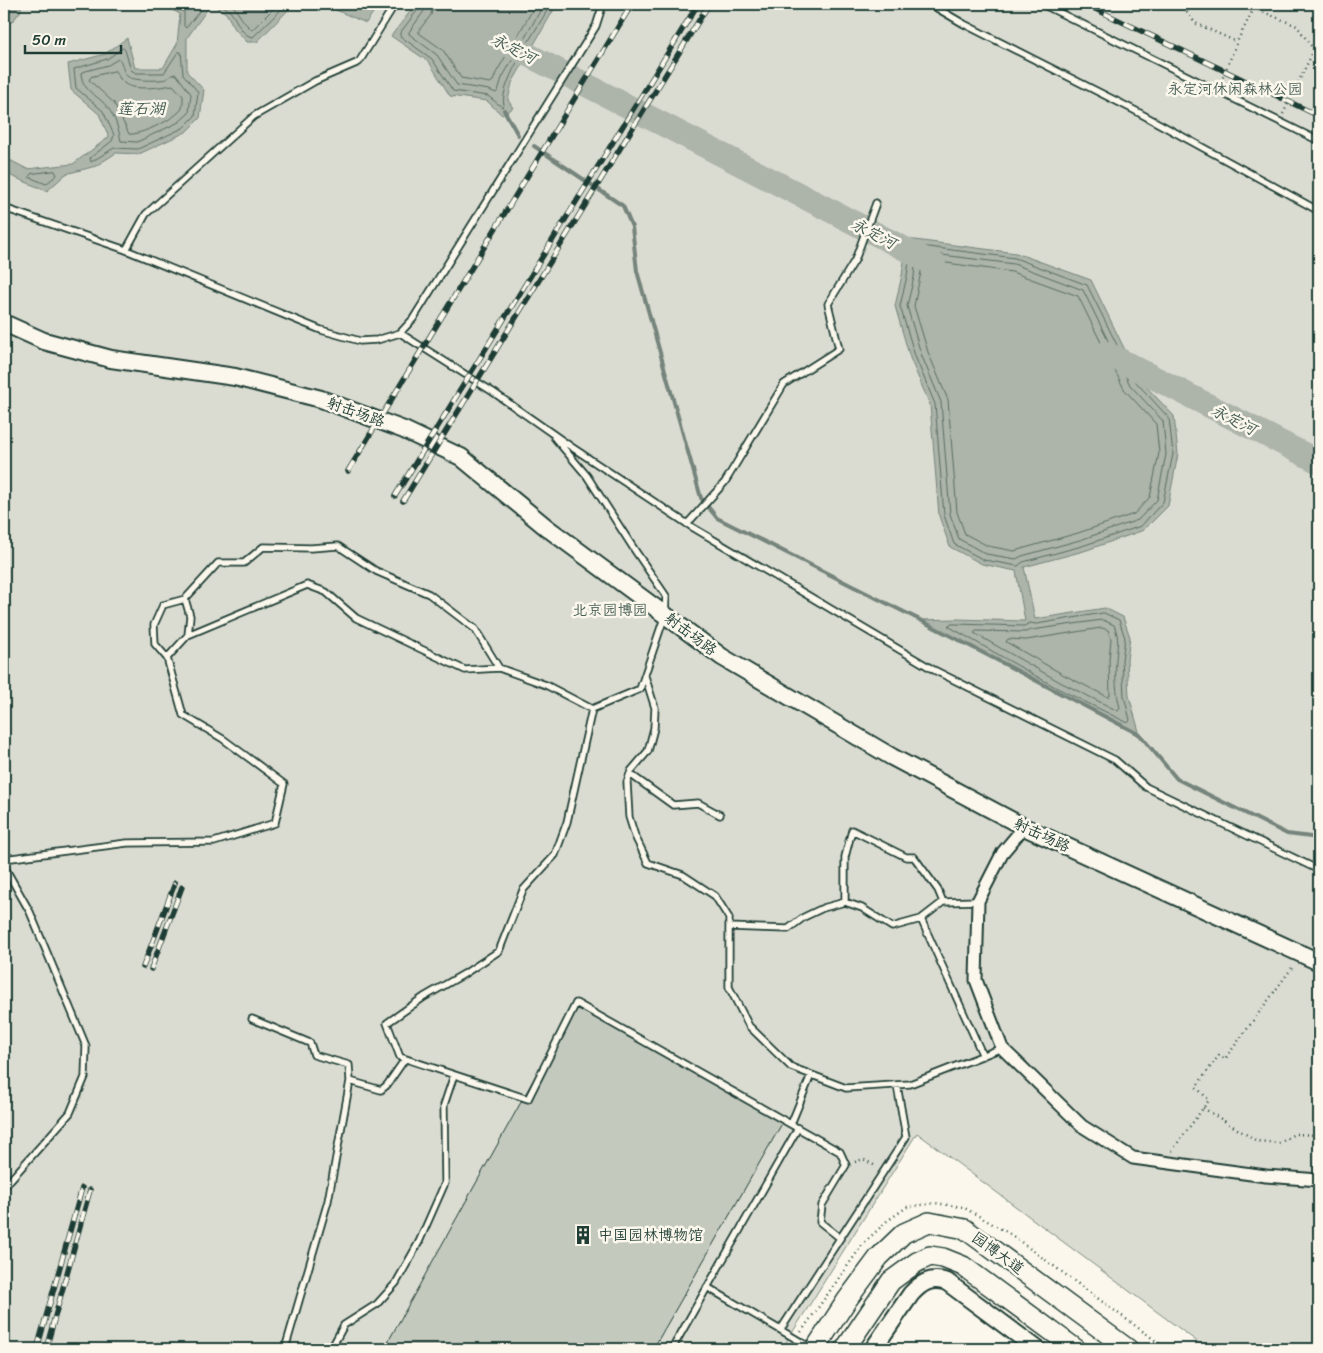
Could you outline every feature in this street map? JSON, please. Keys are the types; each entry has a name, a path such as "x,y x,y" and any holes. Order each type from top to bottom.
{"main road":[{"name":"园博大道","path":"814,1349 847,1300 880,1257 904,1233 929,1222 965,1229 1128,1349"},
{"name":"园博大道","path":"845,1349 891,1281 917,1262 930,1256 943,1258 963,1266 1076,1349"},
{"path":"995,1289 995,1274 1001,1266 1017,1267"}],"street":[{"name":"射击场路","path":"4,324 44,341 111,359 235,377 320,399 404,430 461,457 546,526 722,657 892,757 1024,827 1319,962"},
{"path":"1024,827 1003,852 978,901 976,980 1002,1048 1082,1126 1133,1158 1266,1176 1319,1180"},
{"path":"873,1349 918,1286 937,1279 947,1282 1037,1349"}],"lane":[{"path":"126,250 146,214 254,116 315,81 359,62 396,4"},
{"path":"4,208 126,250 320,330 360,341 377,340 400,333 413,319 596,26 603,4"},
{"path":"930,4 964,24 1134,110 1319,211"},
{"path":"1042,4 1319,141"},
{"path":"686,524 725,482 784,384 839,349 828,304 855,260 876,203"},
{"path":"400,333 493,392 686,524 934,670 1114,760 1146,787 1319,870"},
{"path":"551,432 587,476 666,596 665,615 640,689 592,709"},
{"path":"4,860 127,843 214,842 275,823 284,784 223,739 183,715 167,658 155,644 154,625 163,605 185,600 218,563 244,563 263,547 311,548 338,546 376,571 428,594 475,629 499,668"},
{"path":"167,658 188,635 307,585 326,592 356,618 464,670 499,668 546,685 592,709"},
{"path":"185,600 190,616 188,635"},
{"path":"645,676 655,708 654,728 648,751 630,774 627,782 629,817 635,836 648,863 683,875 716,896 729,918 729,987 749,1026 792,1067 846,1088 910,1084 1002,1048"},
{"path":"592,709 567,822 555,855 523,890 499,952 424,996 387,1023 400,1057 528,1099 576,1003 840,1152 846,1165 822,1205 820,1222 840,1238"},
{"path":"630,774 673,805 698,803 720,815"},
{"path":"845,902 845,857 852,830 906,857 914,857 938,890 943,902"},
{"path":"4,866 30,912 86,1046 85,1077 70,1112 4,1188"},
{"path":"729,927 788,928 804,917 823,908 845,902 862,908 892,927 921,919 943,902 978,901"},
{"path":"921,919 982,1056"},
{"path":"252,1019 310,1043 314,1055 349,1065 350,1080 328,1201 285,1349"},
{"path":"350,1080 381,1090 387,1085 405,1059"},
{"path":"330,1349 344,1325 377,1304 396,1283 419,1242 445,1183 444,1105 454,1075"},
{"path":"791,1124 811,1075"},
{"path":"781,1330 906,1137 897,1085"},
{"path":"672,1349 798,1128"},
{"path":"707,1288 814,1349"}],"path":[{"path":"1181,4 1196,23 1237,42"},
{"path":"1218,91 1237,42 1256,4"},
{"path":"1254,8 1297,26 1319,55"},
{"path":"1279,121 1314,50"},
{"path":"1164,1162 1209,1100 1196,1087 1219,1055 1225,1059 1302,954"},
{"path":"1203,1108 1257,1141 1280,1142 1294,1134 1319,1135"},
{"path":"846,1165 863,1159 884,1171"},
{"path":"1319,1288 1314,1304 1318,1322 1315,1325 1319,1343"}],"green space":[{"name":"北京园博园","path":"4,4 1319,4 1319,1349 1207,1349 917,1133 782,1349 4,1349"}],"water":[{"path":"4,4 22,4 20,12 12,22 4,23"},
{"name":"莲石湖","path":"161,4 211,4 187,38 187,72 204,90 200,118 186,132 139,154 116,153 96,166 66,174 47,191 4,173 4,157 27,169 73,164 109,137 99,114 71,90 68,64 105,54 127,38 135,68 163,68 177,44 180,14"},
{"path":"211,4 294,4 257,42 247,42 235,29 226,13"},
{"path":"322,4 379,4 366,23"},
{"path":"416,4 557,4 512,83 508,100 513,108 502,115 487,101 450,96 429,62 391,36"},
{"path":"907,239 1016,253 1091,280 1139,379 1174,416 1178,454 1168,506 1144,530 1084,551 1024,567 1035,619 1105,608 1123,617 1130,637 1127,660 1129,696 1140,735 1055,692 952,635 920,620 1025,621 1016,571 982,564 950,547 939,516 930,405 910,358 895,306"}],"building":[{"name":"中国园林博物馆","path":"576,1003 784,1120 653,1349 384,1349"}],"waterway":[{"name":"永定河","path":"499,40 934,264"},
{"path":"504,110 518,135"},
{"path":"534,146 623,206 632,227 637,271 701,498 717,518 920,620 1140,735 1177,779 1287,834 1319,838"},
{"name":"永定河","path":"1106,353 1319,462"}],"railway":[{"path":"348,471 632,4"},
{"path":"395,496 698,4"},
{"path":"403,501 709,4"},
{"path":"1085,4 1319,116"},
{"path":"143,967 175,883"},
{"path":"151,969 182,887"},
{"path":"37,1349 82,1188"},
{"path":"46,1349 90,1190"}],"place":[{"name":"中国园林博物馆","path":"583,1235"}],"park label":[{"name":"永定河休闲森林公园","path":"1235,89"}]}
